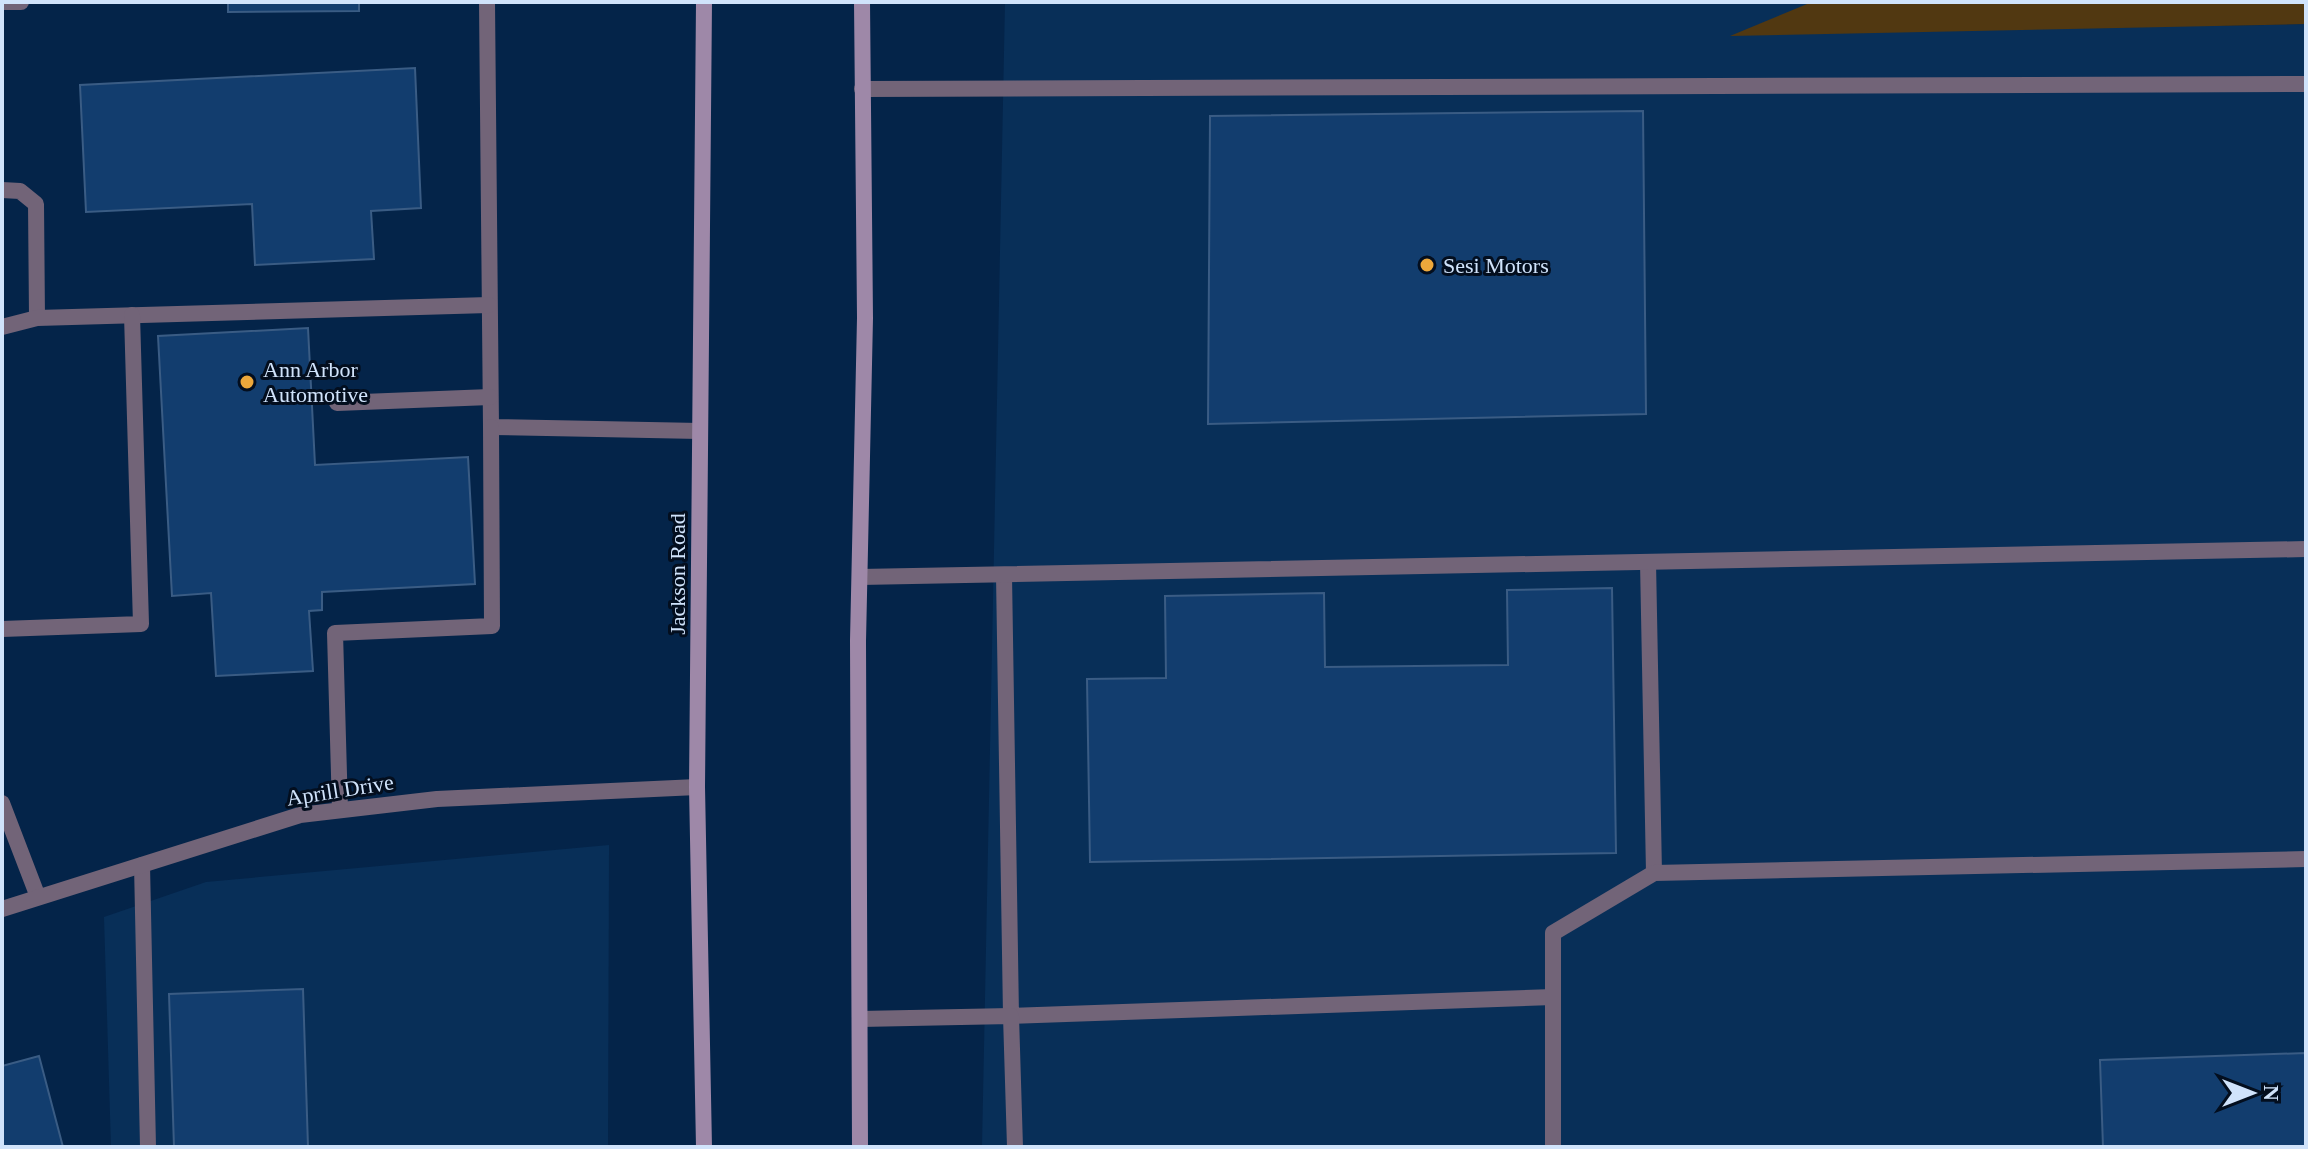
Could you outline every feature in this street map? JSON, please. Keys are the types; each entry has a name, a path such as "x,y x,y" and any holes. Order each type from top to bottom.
{"main road":[{"name":"Jackson Road","path":"704,2 697,787 704,1147"},
{"path":"860,1147 860,577 865,318 861,5"}],"street":[{"path":"2,2 21,2"},
{"path":"340,810 335,633 492,626 487,2"},
{"path":"862,89 2306,84"},
{"path":"2,190 20,191 36,204 37,318"},
{"path":"2,327 37,318 489,305"},
{"path":"2,629 141,624 132,315"},
{"path":"337,403 490,397"},
{"path":"491,427 700,431"},
{"path":"860,577 2306,549"},
{"path":"1648,562 1654,873"},
{"path":"1004,575 1015,1147"},
{"name":"Aprill Drive","path":"2,909 300,815 437,799 697,787"},
{"path":"2,803 38,897"},
{"path":"1553,1147 1553,933 1654,873 2306,859"},
{"path":"142,865 148,1147"},
{"path":"860,1019 1553,997"}],"shaded area":[{"path":"1005,2 2253,2 2221,26 2306,24 2306,1147 982,1147"},
{"path":"1812,2 2306,2 2306,24 1730,36"},
{"path":"609,845 608,1147 111,1147 104,917 206,882"}],"building":[{"path":"228,2 359,2 359,11 228,12"},
{"path":"415,68 421,208 371,211 374,259 255,265 252,204 86,212 80,85"},
{"name":"Sesi Motors","path":"1643,111 1646,414 1208,424 1210,116"},
{"path":"308,328 315,465 468,457 475,584 322,592 322,610 309,611 313,671 216,676 211,593 172,596 158,336"},
{"path":"1612,588 1616,853 1090,862 1087,679 1166,678 1165,596 1324,593 1325,667 1508,665 1507,590"},
{"path":"303,989 308,1147 174,1147 169,994"},
{"path":"2306,1053 2306,1147 2103,1147 2100,1060"},
{"path":"39,1056 63,1147 2,1147 2,1066"}],"place":[{"name":"Sesi Motors","path":"1427,265"},
{"name":"Ann Arbor Automotive","path":"247,382"}]}
